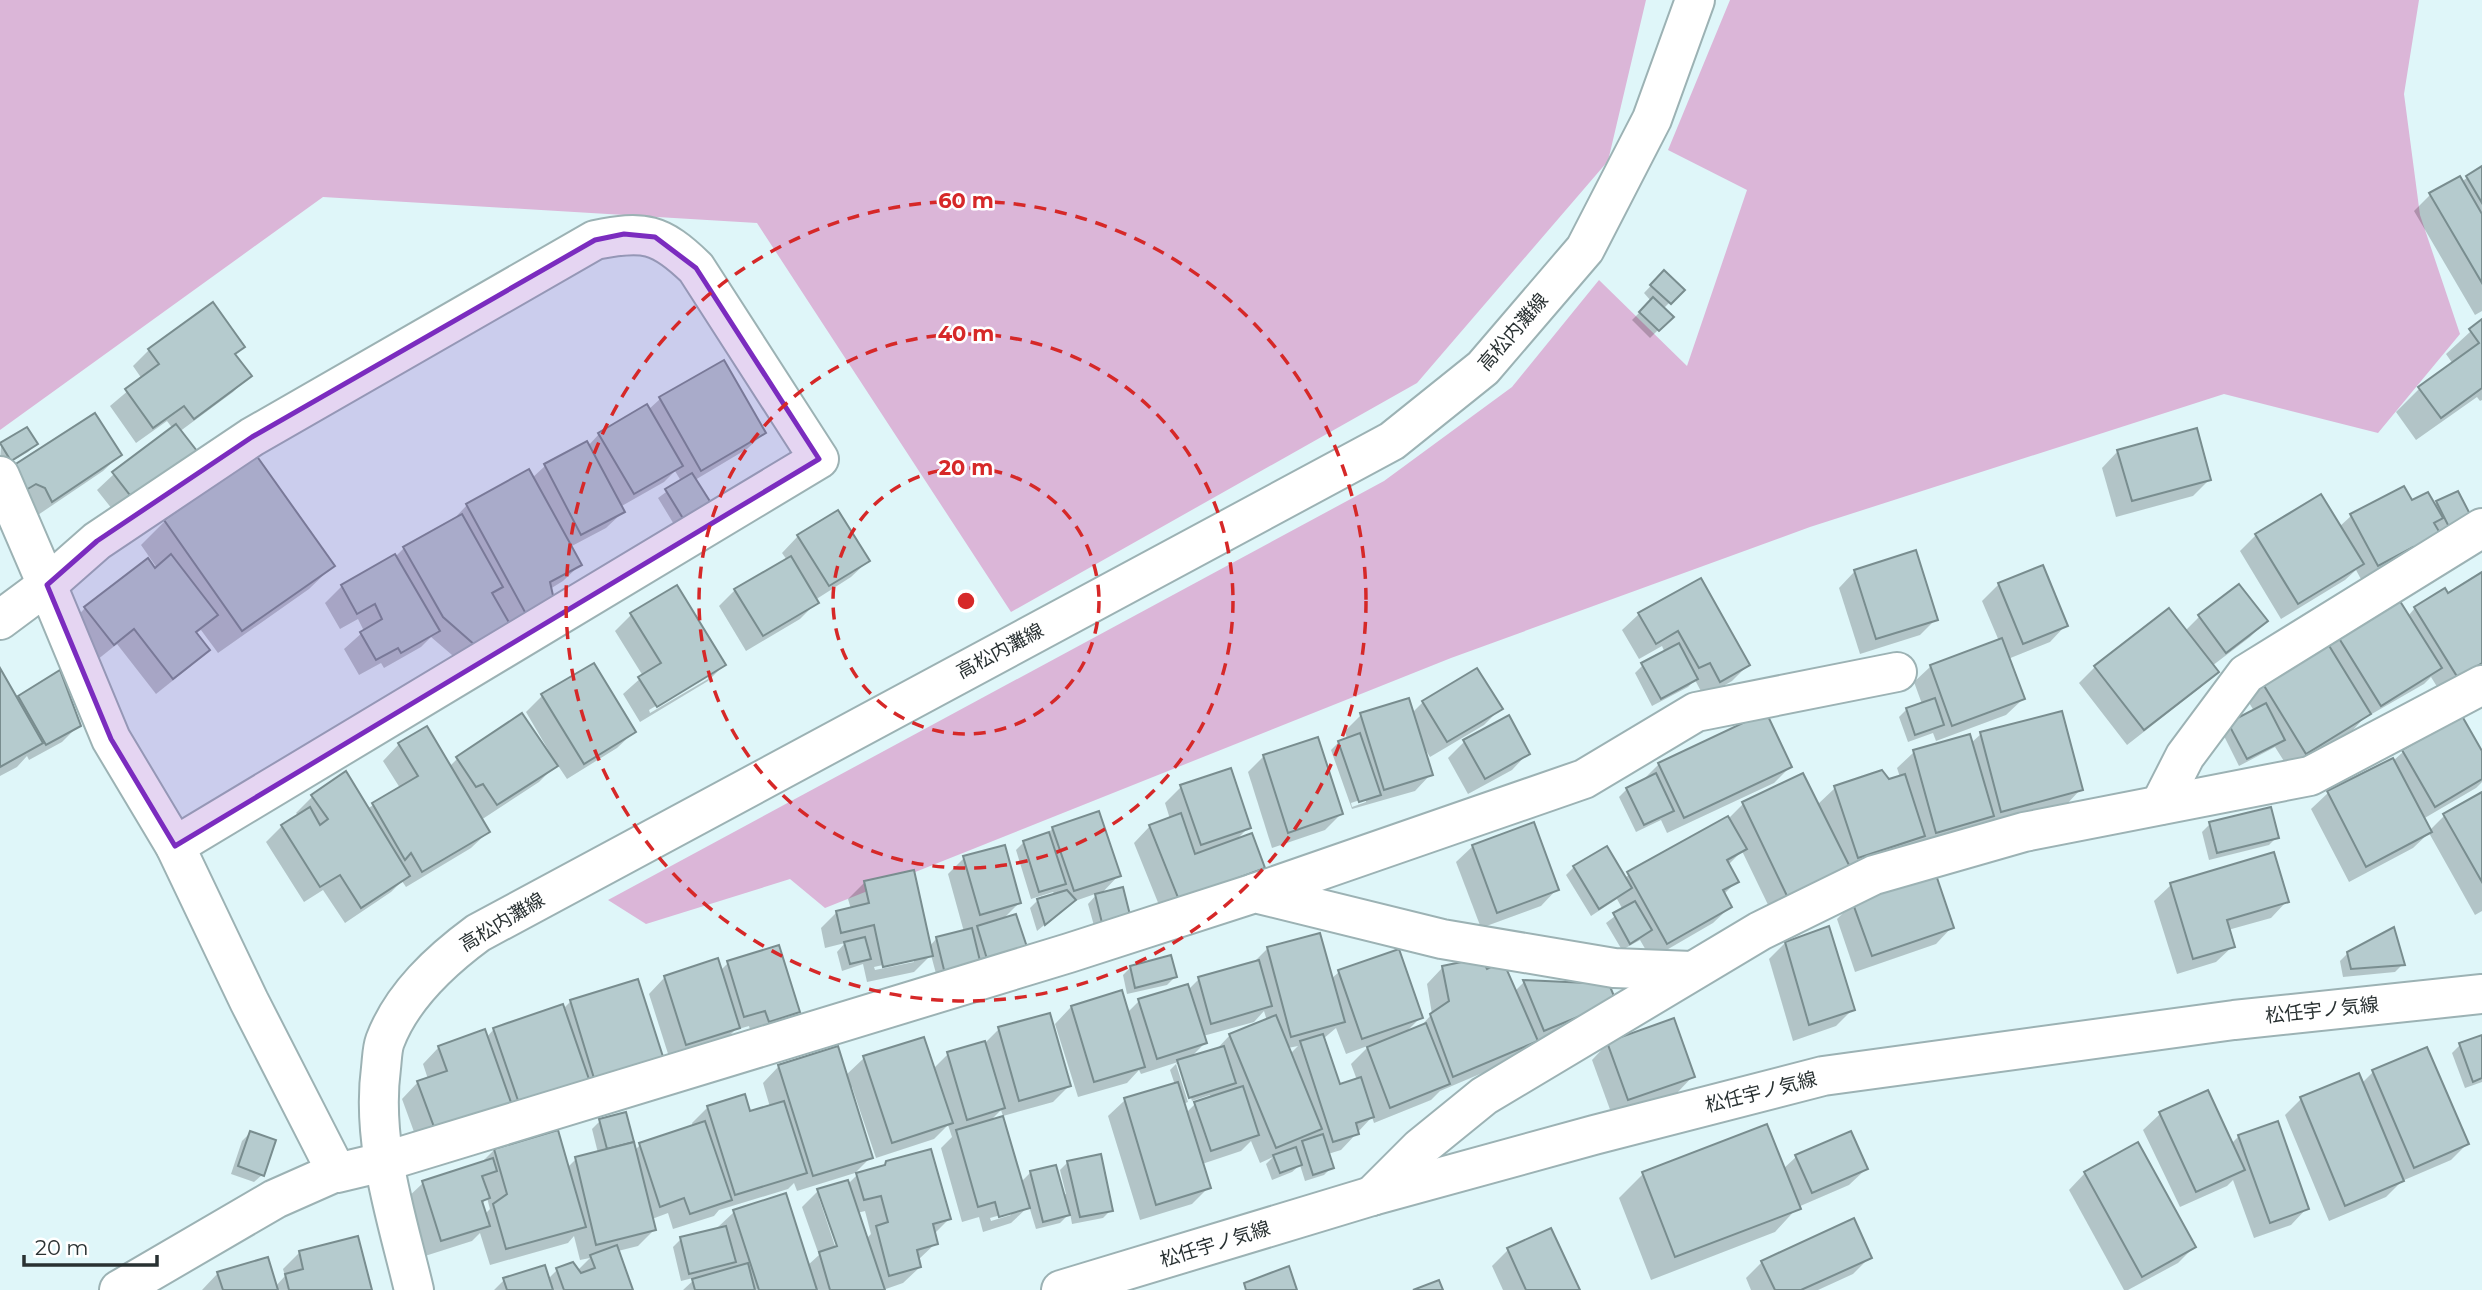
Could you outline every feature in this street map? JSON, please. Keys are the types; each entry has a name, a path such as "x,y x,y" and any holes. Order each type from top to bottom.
{"street":[{"name":"高松内灘線","path":"414,1290 383,1162 379,1080 384,1043 403,1008 444,958 478,933 1392,441 1483,368 1585,249 1652,119 1695,0"},
{"path":"0,620 47,585 97,541 252,437 595,240 624,234 655,237 678,251 696,268 819,459 175,846"},
{"path":"0,476 111,739 175,846 249,1001 336,1172"},
{"path":"2160,805 2185,755 2246,674 2482,528"},
{"path":"119,1290 275,1199 336,1172 383,1162 1069,953 1255,893 1584,779 1696,712 1897,672"},
{"path":"1372,1196 1420,1148 1484,1096 1760,931 1874,875 2024,832 2310,776 2482,685"},
{"path":"1255,893 1442,939 1614,968 1692,971"},
{"name":"松任宇ノ気線","path":"1061,1290 1372,1196 1823,1076 2234,1020 2482,993"}],"highlighted area":[{"path":"624,234 655,237 696,268 819,459 175,846 111,739 47,585 97,541 252,437 595,240"}],"shaded area":[{"path":"0,0 1646,0 1608,161 1417,383 1011,612 757,223 323,197 0,430"},
{"path":"1730,0 2419,0 2404,94 2420,215 2460,334 2378,433 2224,394 1810,527 1451,658 825,908 790,879 646,924 608,900 1384,481 1512,387 1599,280 1687,366 1747,190 1668,150"}],"building":[{"path":"2482,166 2482,203 2466,176"},
{"path":"2460,176 2482,214 2482,283 2429,193"},
{"path":"1664,270 1685,290 1671,304 1650,285"},
{"path":"1653,297 1674,317 1659,331 1639,312"},
{"path":"213,302 245,347 235,354 252,376 194,419 184,406 153,428 125,389 159,364 148,349"},
{"path":"2482,319 2482,388 2441,418 2418,387 2479,343 2469,329"},
{"path":"724,360 766,433 701,471 659,397"},
{"path":"647,404 683,466 634,494 598,433"},
{"path":"95,413 122,455 52,502 45,488 36,484 26,490 11,467"},
{"path":"176,424 197,451 133,499 112,472"},
{"path":"27,427 38,444 11,461 0,443"},
{"path":"2197,428 2211,480 2132,501 2117,450"},
{"path":"587,441 625,512 581,535 544,464"},
{"path":"256,455 335,566 242,631 164,520"},
{"path":"529,469 582,565 550,582 554,600 526,614 466,504"},
{"path":"692,473 711,503 684,520 665,489"},
{"path":"2404,486 2412,500 2428,492 2443,518 2434,523 2444,540 2417,554 2413,547 2378,566 2350,514"},
{"path":"2458,491 2473,520 2451,531 2436,501"},
{"path":"2321,494 2364,564 2298,604 2255,534"},
{"path":"838,510 870,561 829,586 797,535"},
{"path":"462,514 503,587 492,593 511,626 476,646 443,617 403,547"},
{"path":"1916,550 1938,620 1876,639 1854,570"},
{"path":"171,554 218,615 196,632 210,650 173,679 134,629 114,645 84,607 148,558 155,568"},
{"path":"395,554 440,631 401,653 398,648 376,660 360,632 382,619 375,604 357,614 341,585"},
{"path":"791,556 819,603 763,636 734,589"},
{"path":"2043,565 2068,626 2023,644 1998,583"},
{"path":"2482,572 2482,663 2458,678 2414,607 2445,588 2448,593"},
{"path":"1701,578 1750,665 1720,682 1710,663 1699,668 1678,631 1656,644 1638,613"},
{"path":"2239,584 2268,621 2226,653 2198,615"},
{"path":"677,585 726,665 657,707 638,677 661,663 630,613"},
{"path":"2398,598 2442,668 2381,706 2337,635"},
{"path":"2169,608 2219,672 2144,730 2094,666"},
{"path":"2002,638 2025,699 1952,726 1930,665"},
{"path":"1679,643 1698,679 1661,699 1641,663"},
{"path":"2328,644 2371,714 2306,754 2263,684"},
{"path":"594,663 636,732 584,764 541,694"},
{"path":"0,668 43,743 0,767"},
{"path":"1477,668 1503,709 1447,742 1422,701"},
{"path":"60,670 81,726 46,745 18,696"},
{"path":"1409,698 1433,775 1384,790 1360,713"},
{"path":"1935,698 1944,725 1915,735 1906,708"},
{"path":"2266,703 2285,740 2247,759 2228,723"},
{"path":"2062,711 2083,790 2001,812 1980,732"},
{"path":"1766,712 1792,767 1684,818 1658,763"},
{"path":"522,713 558,766 497,805 483,784 476,787 456,757"},
{"path":"1509,715 1530,754 1485,779 1463,740"},
{"path":"2462,716 2482,751 2482,779 2435,807 2402,750"},
{"path":"427,726 490,832 422,872 411,853 405,860 372,803 418,776 398,743"},
{"path":"1360,733 1381,795 1359,802 1338,741"},
{"path":"1970,734 1994,816 1936,833 1913,750"},
{"path":"1318,737 1343,814 1288,833 1263,755"},
{"path":"2393,758 2432,832 2366,867 2327,791"},
{"path":"1231,768 1251,828 1201,845 1180,785"},
{"path":"1882,770 1889,779 1905,774 1925,836 1858,858 1834,786"},
{"path":"346,771 410,876 361,908 340,875 320,887 281,825 310,807 320,825 328,819 311,795"},
{"path":"1656,773 1674,811 1644,825 1626,788"},
{"path":"1803,773 1850,867 1788,898 1742,802"},
{"path":"2482,792 2482,882 2443,814"},
{"path":"2271,807 2279,838 2217,853 2209,822"},
{"path":"1099,811 1121,876 1074,891 1052,827"},
{"path":"1181,813 1195,854 1252,833 1265,868 1179,900 1149,825"},
{"path":"1728,816 1747,849 1727,860 1739,882 1723,890 1732,907 1667,944 1627,872"},
{"path":"1534,822 1559,890 1497,913 1472,845"},
{"path":"1049,832 1066,884 1039,892 1023,841"},
{"path":"1005,845 1021,903 980,915 963,856"},
{"path":"1607,846 1632,888 1599,909 1573,866"},
{"path":"2274,852 2289,902 2227,920 2235,947 2193,959 2170,883"},
{"path":"914,870 933,956 883,967 874,925 841,933 836,911 869,903 864,881"},
{"path":"1935,872 1954,928 1872,956 1852,901"},
{"path":"1123,887 1131,919 1103,927 1095,894"},
{"path":"1067,890 1076,900 1045,925 1037,899"},
{"path":"1635,901 1652,930 1630,944 1613,913"},
{"path":"1016,914 1027,947 987,959 977,926"},
{"path":"1829,926 1855,1010 1809,1025 1785,942"},
{"path":"2394,927 2405,965 2351,969 2347,952"},
{"path":"972,928 981,965 945,974 936,937"},
{"path":"1320,933 1345,1022 1291,1037 1267,947"},
{"path":"865,937 871,959 850,964 844,942"},
{"path":"779,945 800,1012 769,1022 765,1011 744,1017 727,961"},
{"path":"1399,949 1423,1018 1362,1039 1338,970"},
{"path":"1171,955 1177,977 1135,988 1130,966"},
{"path":"718,958 740,1028 686,1045 664,976"},
{"path":"1481,958 1487,969 1503,961 1538,1041 1453,1077 1430,1014 1449,1001 1442,966"},
{"path":"1259,960 1272,1006 1211,1024 1198,977"},
{"path":"638,979 666,1066 597,1088 570,1000"},
{"path":"1523,980 1609,984 1616,1001 1544,1031"},
{"path":"1188,984 1207,1043 1157,1059 1138,999"},
{"path":"1122,990 1145,1067 1094,1082 1071,1006"},
{"path":"563,1004 592,1088 522,1112 493,1028"},
{"path":"1050,1013 1071,1086 1019,1101 998,1027"},
{"path":"1276,1015 1322,1129 1276,1148 1229,1034"},
{"path":"1674,1018 1695,1077 1628,1100 1607,1042"},
{"path":"1426,1023 1450,1084 1390,1108 1367,1047"},
{"path":"485,1029 513,1108 437,1135 417,1081 447,1071 438,1046"},
{"path":"1323,1034 1340,1084 1361,1077 1374,1117 1356,1123 1359,1134 1333,1142 1300,1041"},
{"path":"2482,1035 2482,1078 2473,1082 2459,1043"},
{"path":"924,1037 953,1123 892,1143 863,1056"},
{"path":"985,1041 1005,1108 967,1120 947,1052"},
{"path":"838,1046 873,1158 813,1176 778,1065"},
{"path":"1224,1046 1236,1083 1189,1098 1177,1060"},
{"path":"2427,1047 2469,1144 2414,1168 2372,1070"},
{"path":"2359,1073 2404,1181 2345,1206 2300,1097"},
{"path":"1178,1082 1211,1188 1156,1205 1124,1098"},
{"path":"1243,1086 1259,1135 1211,1151 1194,1102"},
{"path":"2208,1090 2245,1170 2196,1192 2159,1112"},
{"path":"745,1094 750,1111 784,1101 807,1173 735,1195 707,1106"},
{"path":"626,1112 634,1142 607,1149 599,1119"},
{"path":"1003,1116 1030,1208 999,1217 995,1202 978,1207 956,1130"},
{"path":"705,1121 732,1200 690,1214 684,1198 660,1207 639,1143"},
{"path":"2278,1121 2309,1209 2270,1223 2238,1135"},
{"path":"1767,1124 1801,1209 1675,1257 1642,1172"},
{"path":"558,1130 586,1227 506,1249 493,1204 507,1194 494,1149"},
{"path":"250,1131 276,1140 264,1176 238,1166"},
{"path":"1851,1131 1868,1169 1812,1193 1795,1155"},
{"path":"1323,1134 1334,1168 1313,1175 1302,1141"},
{"path":"634,1142 656,1230 596,1245 575,1157"},
{"path":"2138,1142 2196,1247 2142,1277 2084,1172"},
{"path":"1296,1147 1302,1165 1280,1173 1273,1155"},
{"path":"931,1149 951,1219 933,1224 938,1244 917,1250 921,1267 889,1276 876,1226 888,1222 881,1196 864,1200 856,1173 885,1165 886,1161"},
{"path":"1101,1154 1113,1211 1080,1217 1067,1161"},
{"path":"493,1158 497,1171 482,1176 490,1198 482,1201 490,1226 441,1241 422,1181"},
{"path":"1056,1165 1070,1215 1043,1222 1030,1171"},
{"path":"848,1180 885,1290 830,1290 819,1252 837,1246 817,1189"},
{"path":"786,1193 817,1290 759,1290 733,1210"},
{"path":"1854,1218 1872,1258 1801,1290 1775,1290 1761,1261"},
{"path":"726,1226 736,1262 689,1274 680,1237"},
{"path":"1551,1228 1580,1290 1526,1290 1507,1248"},
{"path":"358,1236 372,1290 289,1290 285,1274 303,1269 299,1251"},
{"path":"617,1245 633,1290 564,1290 556,1268 573,1262 581,1273 595,1268 590,1255"},
{"path":"268,1257 278,1290 223,1290 217,1272"},
{"path":"748,1263 755,1290 695,1290 692,1279"},
{"path":"545,1265 553,1290 507,1290 503,1278"},
{"path":"1289,1266 1297,1290 1246,1290 1244,1283"},
{"path":"1439,1280 1443,1290 1413,1290"}]}
